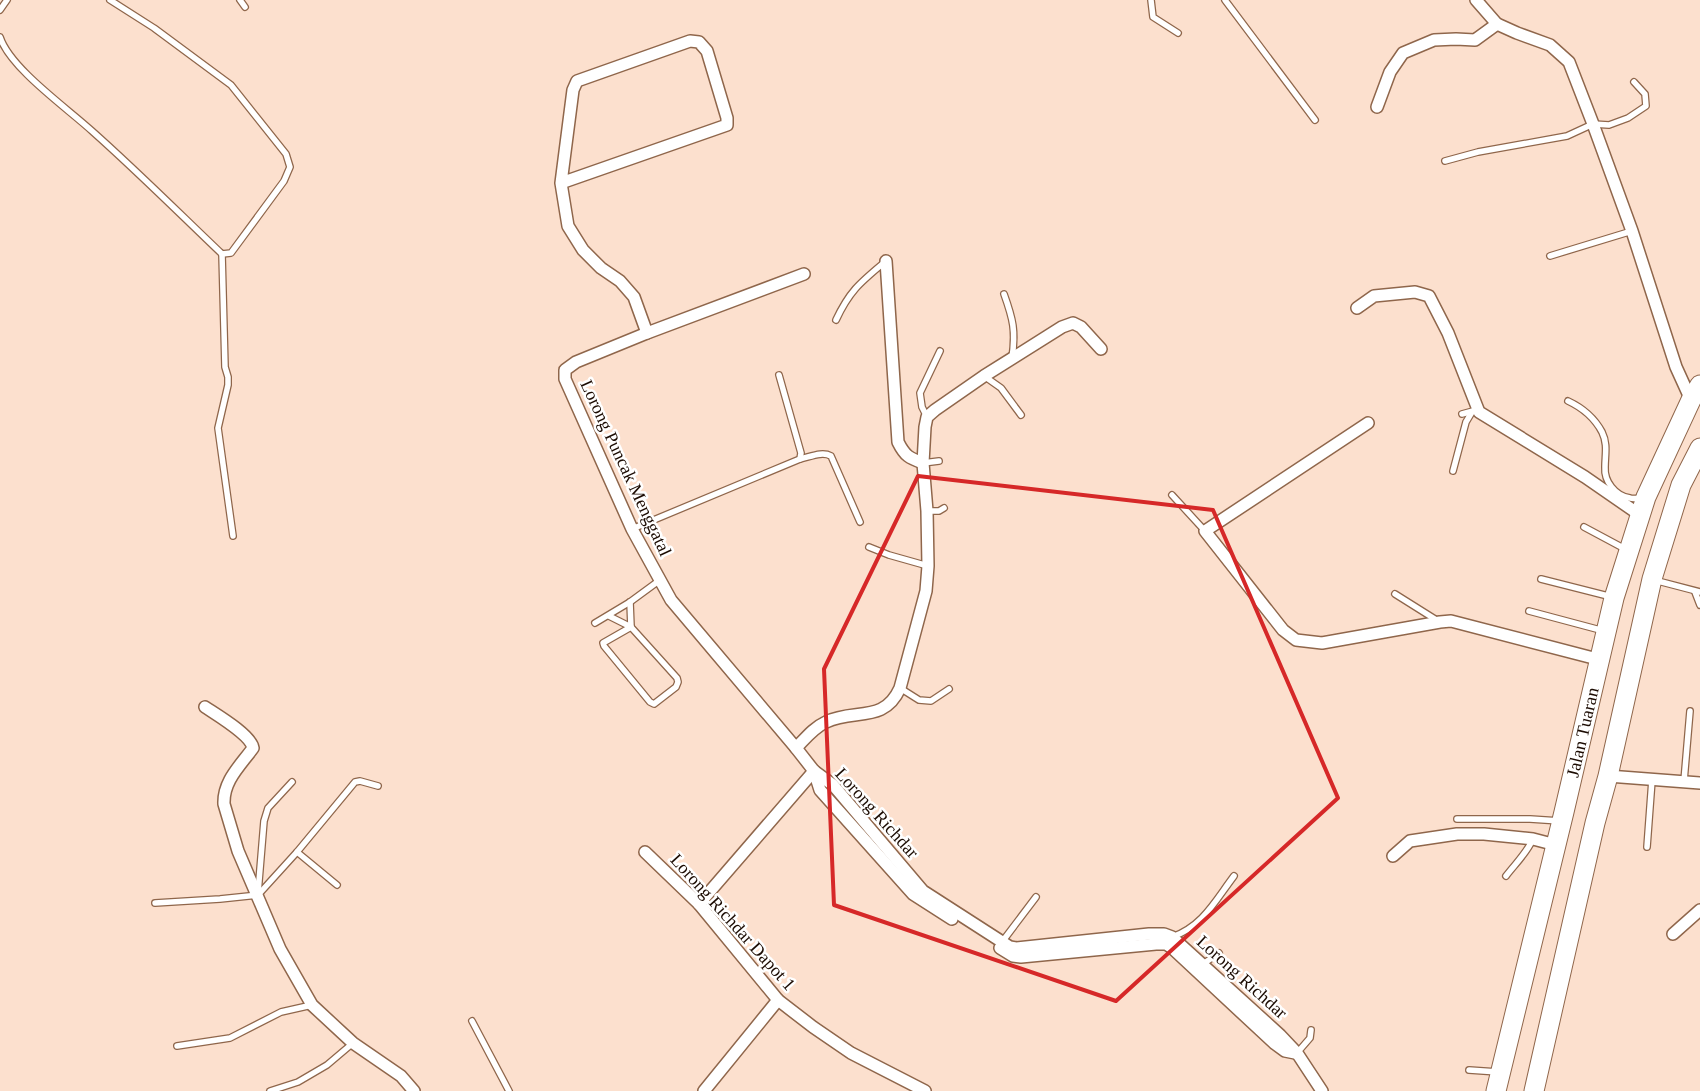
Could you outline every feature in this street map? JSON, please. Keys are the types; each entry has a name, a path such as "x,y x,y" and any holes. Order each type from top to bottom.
{"main road":[{"name":"Jalan Tuaran","path":"1496,1091 1601,660 1614,598 1646,498 1696,392"},
{"name":"Jalan Tuaran","path":"1534,1091 1652,579 1681,486 1700,448"},
{"path":"1563,817 1595,823"}],"street":[{"path":"1476,0 1497,24 1517,34 1550,45 1568,62 1632,231 1676,366 1696,392"},
{"path":"1377,107 1390,72 1403,52 1434,40 1456,38 1475,40 1497,24"},
{"path":"560,183 727,125 727,118 707,51 699,42 690,41 577,82 573,90 560,183 568,226 583,250 601,268 620,281 634,297 647,333 804,274"},
{"path":"886,261 898,442 903,453 912,459 923,462"},
{"path":"1357,308 1374,296 1416,292 1429,296 1448,333 1474,410 1585,478 1640,515"},
{"path":"796,748 814,729 827,721 883,710 895,699 900,688 926,591 928,511 923,462 925,427 928,417 935,410 984,376 1062,327 1073,323 1081,326 1101,349"},
{"name":"Lorong Puncak Menggatal","path":"647,333 576,362 565,370 565,379 632,529 671,600 814,771"},
{"path":"1368,423 1205,531 1283,630 1296,640 1322,643 1440,622 1451,622 1475,626 1601,660"},
{"path":"205,707 238,730 253,745 253,748 227,783 224,804 238,851 280,950 312,1005 353,1043 401,1076 414,1091"},
{"path":"699,904 814,771"},
{"name":"Lorong Richdar","path":"814,771 833,785 923,891 1002,942 1016,948 1149,934 1164,934 1172,937 1280,1035 1297,1053 1322,1091"},
{"name":"Lorong Richdar","path":"814,771 820,790 914,894 1013,956 1021,957 1166,944 1274,1043 1285,1051 1297,1053"},
{"path":"1608,776 1700,783"},
{"path":"1393,856 1410,841 1457,834 1533,838 1556,844"},
{"name":"Lorong Richdar Dapot 1","path":"645,852 699,904 778,1000 851,1053 925,1091"},
{"path":"1673,934 1700,910"},
{"path":"704,1091 778,1000"}],"lane":[{"path":"0,10 7,0"},
{"path":"110,0 154,28 231,85 286,154 290,167 284,181 231,253 222,254"},
{"path":"240,0 245,7"},
{"path":"1151,0 1152,17 1178,33"},
{"path":"1225,0 1315,120"},
{"path":"0,37 2,44 15,64 93,131 222,254 225,366 228,385 218,428 233,536"},
{"path":"1445,161 1478,152 1567,136 1593,124 1609,125 1628,118 1646,106 1645,94 1634,82"},
{"path":"1550,256 1632,231"},
{"path":"836,320 845,300 856,287 886,261"},
{"path":"1004,294 1012,317 1015,339 1012,358"},
{"path":"928,417 922,407 920,393 940,351"},
{"path":"778,375 801,453 800,459"},
{"path":"984,376 1001,388 1021,414"},
{"path":"1568,401 1584,408 1603,433 1606,448 1604,469 1607,480 1612,488 1629,498 1646,498"},
{"path":"1462,414 1474,410"},
{"path":"1453,472 1466,422 1474,410"},
{"path":"632,529 800,459 828,454 831,456 860,522"},
{"path":"923,462 939,461"},
{"path":"1172,495 1205,531"},
{"path":"928,511 939,512 944,508"},
{"path":"1584,527 1629,551"},
{"path":"869,547 928,566"},
{"path":"1541,578 1614,598"},
{"path":"1652,579 1697,592 1700,605"},
{"path":"595,623 609,616 660,580"},
{"path":"1395,594 1440,622"},
{"path":"630,602 630,627"},
{"path":"1529,611 1606,632"},
{"path":"609,616 630,627 677,678 676,687 654,704 650,702 603,643 630,627"},
{"path":"900,688 919,700 931,701 949,690"},
{"path":"1684,781 1690,711"},
{"path":"1647,848 1652,780"},
{"path":"155,903 258,895 297,852 355,782 360,781 378,786"},
{"path":"258,895 264,821 268,808 292,782"},
{"path":"1458,819 1563,817"},
{"path":"1506,876 1518,860 1527,853 1533,838"},
{"path":"297,852 337,885"},
{"path":"1172,937 1186,932 1208,913 1234,876"},
{"path":"1002,942 1036,897"},
{"path":"1203,964 1219,953"},
{"path":"177,1046 230,1038 281,1012 312,1005"},
{"path":"472,1021 509,1091"},
{"path":"1297,1053 1310,1038 1311,1030"},
{"path":"270,1091 298,1082 320,1070 353,1043"},
{"path":"1469,1070 1500,1072"}],"highlighted area":[{"path":"918,476 1213,510 1338,798 1116,1001 834,905 824,669"}]}
